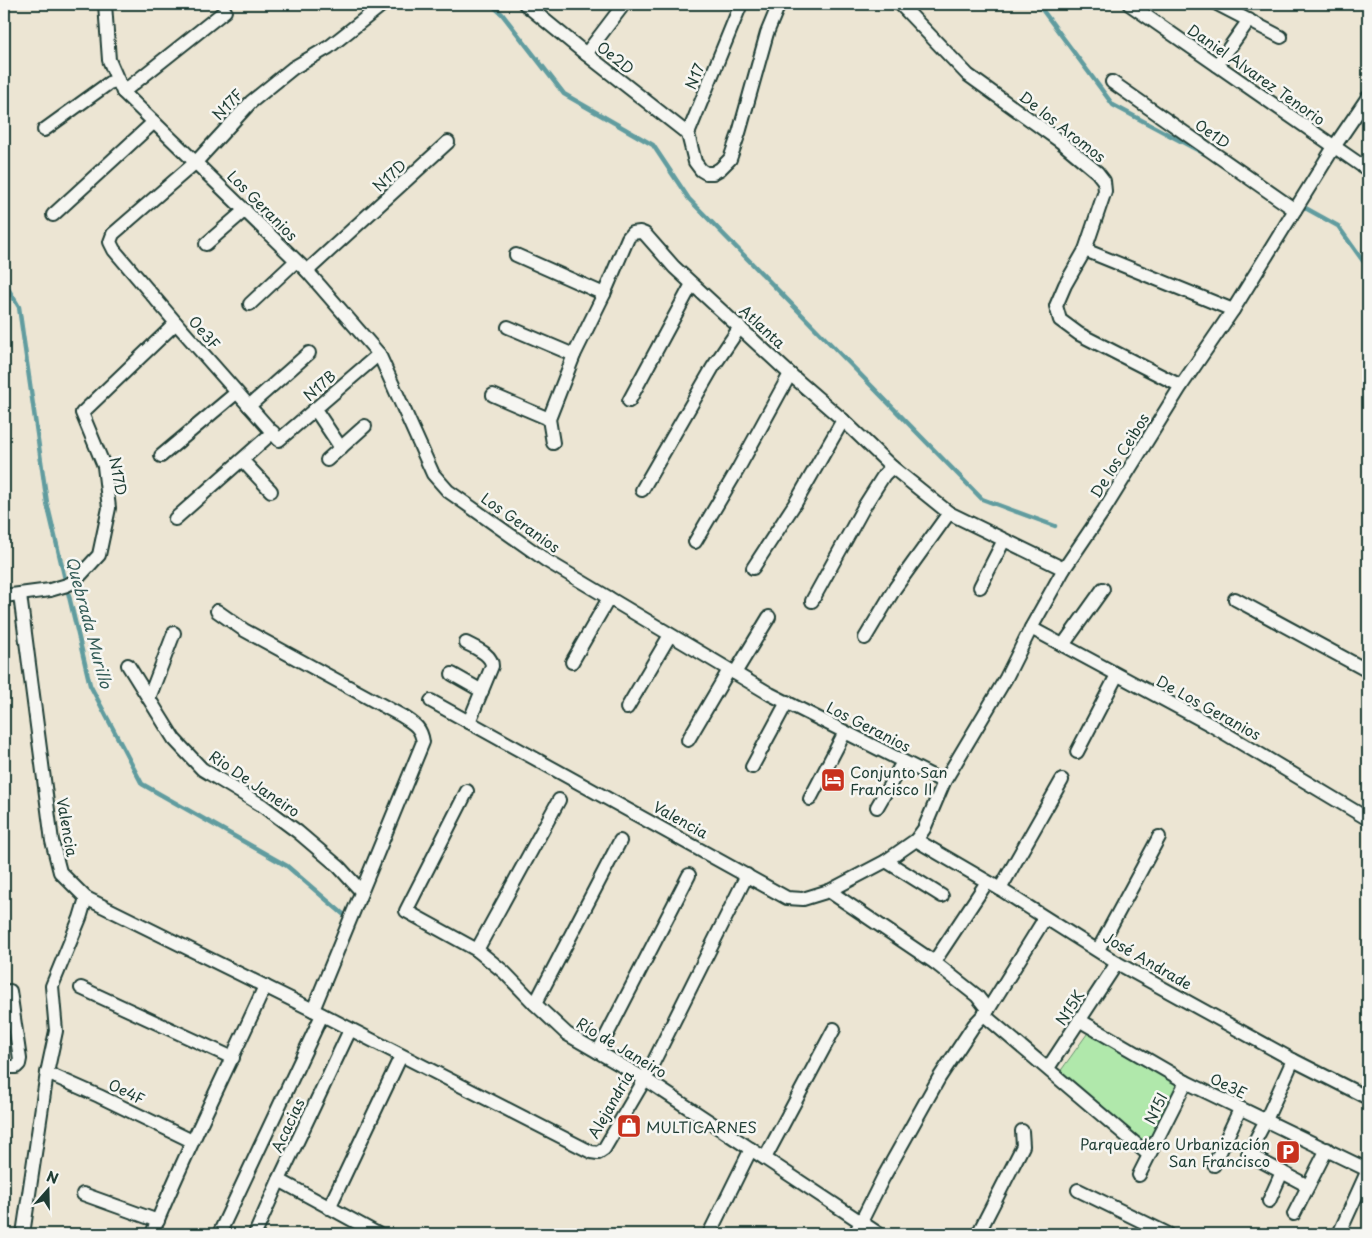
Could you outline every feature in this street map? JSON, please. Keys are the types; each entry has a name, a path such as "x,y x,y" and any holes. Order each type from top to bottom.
{"street":[{"path":"105,4 109,60 123,92 225,11"},
{"name":"Oe2D","path":"525,4 688,134"},
{"path":"586,54 624,4"},
{"name":"N17","path":"688,134 741,4"},
{"path":"688,134 695,162 701,170 709,173 720,169 730,159 767,33 779,4"},
{"name":"De los Aromos","path":"900,4 968,75 1061,142 1097,172 1104,181 1105,191 1085,250 1065,285 1056,306 1060,320 1079,334 1181,386"},
{"name":"Daniel Alvarez Tenorio","path":"1129,4 1368,170"},
{"path":"1217,4 1281,37"},
{"name":"N17F","path":"110,242 113,234 196,162 251,102 293,68 329,47 382,5"},
{"path":"1217,66 1248,20"},
{"path":"44,130 102,88 118,80"},
{"name":"Oe1D","path":"1112,82 1295,210"},
{"name":"Los Geranios","path":"123,92 308,271 379,354 433,474 448,491 547,561 670,635 786,702 944,782"},
{"name":"De los Ceibos","path":"916,840 924,829 944,782 1006,678 1064,569 1104,510 1181,386 1233,310 1334,147 1368,97"},
{"path":"54,216 154,122"},
{"name":"N17D","path":"308,271 448,142"},
{"path":"206,244 245,210"},
{"name":"Atlanta","path":"549,419 574,355 604,294 628,238 635,232 645,234 674,267 790,374 843,420 892,467 949,513 1064,569"},
{"name":"Oe3F","path":"110,242 114,250 176,323 276,436"},
{"path":"1085,250 1233,310"},
{"path":"516,255 604,294"},
{"path":"250,304 296,260"},
{"path":"629,401 692,284"},
{"name":"N17D","path":"20,595 50,590 76,580 99,554 109,508 104,466 82,413 176,323"},
{"path":"508,327 574,355"},
{"path":"642,490 713,367 740,327"},
{"path":"249,406 309,353"},
{"name":"N17B","path":"175,519 242,460 315,410 379,354"},
{"path":"695,542 790,374"},
{"path":"161,456 236,393"},
{"path":"493,395 549,419 553,444"},
{"path":"315,410 341,448"},
{"path":"753,568 796,502 843,420"},
{"path":"327,460 365,426"},
{"path":"242,460 271,491"},
{"path":"812,601 865,505 884,474 892,467"},
{"path":"865,638 900,580 949,513"},
{"path":"980,587 1004,540"},
{"path":"1063,645 1103,589"},
{"path":"4,596 20,595"},
{"name":"Valencia","path":"20,595 52,842 60,872 86,898 350,1030"},
{"path":"572,662 609,598"},
{"path":"1235,599 1368,671"},
{"path":"216,610 244,630 415,724 422,732 423,742 362,891 317,1013 219,1234"},
{"path":"688,740 769,617"},
{"name":"De Los Geranios","path":"1031,628 1211,725 1368,819"},
{"path":"149,698 174,632"},
{"path":"627,708 670,635"},
{"path":"466,643 490,657 492,661 492,666 469,722"},
{"name":"Rio De Janeiro","path":"128,665 174,739 202,768 263,806 298,832 339,867 362,891"},
{"path":"452,674 482,691"},
{"path":"1077,752 1117,675"},
{"name":"Valencia","path":"431,701 787,898 803,899 829,891 886,861 916,840"},
{"path":"752,767 786,702"},
{"path":"810,799 845,732"},
{"path":"877,807 903,762"},
{"path":"1000,889 1062,780"},
{"name":"Río de Janeiro","path":"467,791 406,911 477,950 504,972 567,1034 644,1078 752,1149 857,1228 879,1234"},
{"path":"477,950 559,800"},
{"path":"1098,950 1159,837"},
{"name":"José Andrade","path":"916,840 1000,889 1117,963 1293,1060 1368,1098"},
{"path":"535,1004 620,841"},
{"path":"886,861 942,896"},
{"path":"598,1052 689,875"},
{"name":"Alejandría","path":"350,1030 594,1153 604,1149 644,1078 747,875"},
{"path":"934,962 987,882"},
{"path":"829,891 934,962 977,996 986,1012 1149,1155"},
{"path":"23,1234 47,1073 56,1031 52,986 80,918 86,898"},
{"path":"857,1228 939,1078 974,1025 986,1012 1045,918"},
{"name":"N15K","path":"1048,1068 1117,963"},
{"path":"152,1234 192,1141 233,1058 265,986"},
{"path":"80,988 233,1058"},
{"path":"4,1066 16,1067 20,1059 10,991"},
{"name":"Oe3E","path":"1079,1020 1186,1082 1368,1170"},
{"name":"Acacias","path":"255,1234 350,1030"},
{"path":"765,1158 834,1030"},
{"path":"329,1208 401,1056"},
{"path":"1293,1060 1266,1120 1248,1154 1308,1186"},
{"name":"Oe4F","path":"47,1073 192,1141"},
{"name":"N15I","path":"1139,1175 1186,1082"},
{"path":"1214,1165 1240,1109"},
{"path":"978,1234 1023,1146 1022,1131"},
{"path":"709,1234 752,1149"},
{"path":"1294,1214 1327,1149"},
{"path":"1339,1234 1368,1170"},
{"path":"1268,1202 1282,1172"},
{"path":"279,1180 378,1234"},
{"path":"1078,1190 1164,1233"},
{"path":"83,1194 158,1221"}],"green space":[{"path":"1092,1027 1186,1082 1149,1155 1057,1076"}],"waterway":[{"path":"491,4 502,14 564,94 653,145 689,199 982,499 1055,526"},
{"path":"1038,4 1113,105 1205,154"},
{"path":"1300,205 1338,226 1363,261"},
{"name":"Quebrada Murillo","path":"4,282 19,307 47,503 90,685 142,784 287,866 343,914"}],"place":[{"name":"Conjunto San Francisco II","path":"833,780"},
{"name":"MULTICARNES","path":"629,1126"},
{"name":"Parqueadero Urbanización San Francisco","path":"1288,1152"}]}
